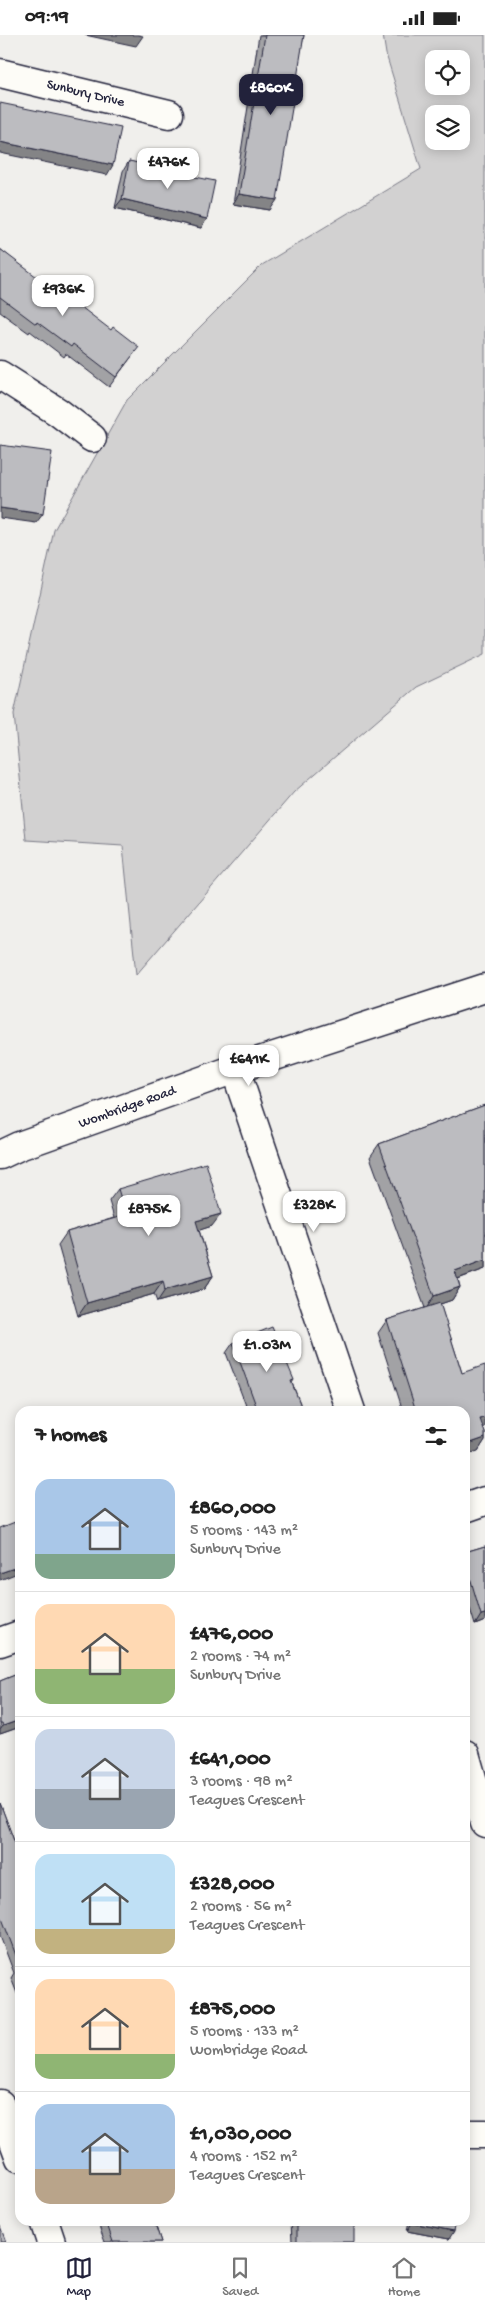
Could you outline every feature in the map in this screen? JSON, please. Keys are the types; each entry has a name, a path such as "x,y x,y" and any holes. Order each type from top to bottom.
{"street":[{"name":"Sunbury Drive","path":"0,73 170,114"},
{"path":"0,375 58,412 92,438"},
{"name":"Wombridge Road","path":"0,1155 19,1146 234,1069 485,988"},
{"path":"234,1069 349,1406"},
{"path":"470,1506 485,1501"},
{"path":"0,1642 15,1637"},
{"path":"470,1778 485,1823"},
{"path":"0,2104 15,2144"},
{"path":"470,2134 485,2134"},
{"path":"46,2226 51,2242"}],"shaded area":[{"path":"383,35 485,35 485,654 416,687 294,792 136,975 123,846 26,840 14,714 54,530 127,400 262,265 421,169 386,54"}],"building":[{"path":"265,35 304,35 277,200 239,194"},
{"path":"0,103 121,128 113,165 0,142"},
{"path":"129,161 162,168 161,170 215,181 207,219 122,199"},
{"path":"0,249 66,299 68,297 111,330 113,327 139,347 116,377 73,344 71,347 0,297"},
{"path":"0,445 52,452 43,514 0,508"},
{"path":"485,1105 485,1260 455,1271 460,1287 434,1296 379,1144"},
{"path":"206,1163 221,1214 196,1221 213,1276 165,1290 163,1281 87,1303 67,1232 126,1215 118,1189"},
{"path":"440,1303 462,1373 485,1365 485,1418 480,1419 485,1438 470,1443 470,1406 414,1406 387,1320"},
{"path":"272,1327 294,1380 291,1381 301,1406 256,1406 233,1343"},
{"path":"15,1522 15,1568 0,1573 0,1528"},
{"path":"485,1546 485,1614 481,1615 470,1577 470,1550"},
{"path":"15,1675 15,1722 3,1726 0,1724 0,1681"},
{"path":"0,1803 15,1844 15,1953 0,1913"},
{"path":"0,2226 6,2242 0,2242"},
{"path":"108,2226 156,2226 161,2242 113,2242"},
{"path":"297,2226 354,2226 354,2242 297,2242"},
{"path":"428,2226 455,2226 454,2231"}]}
